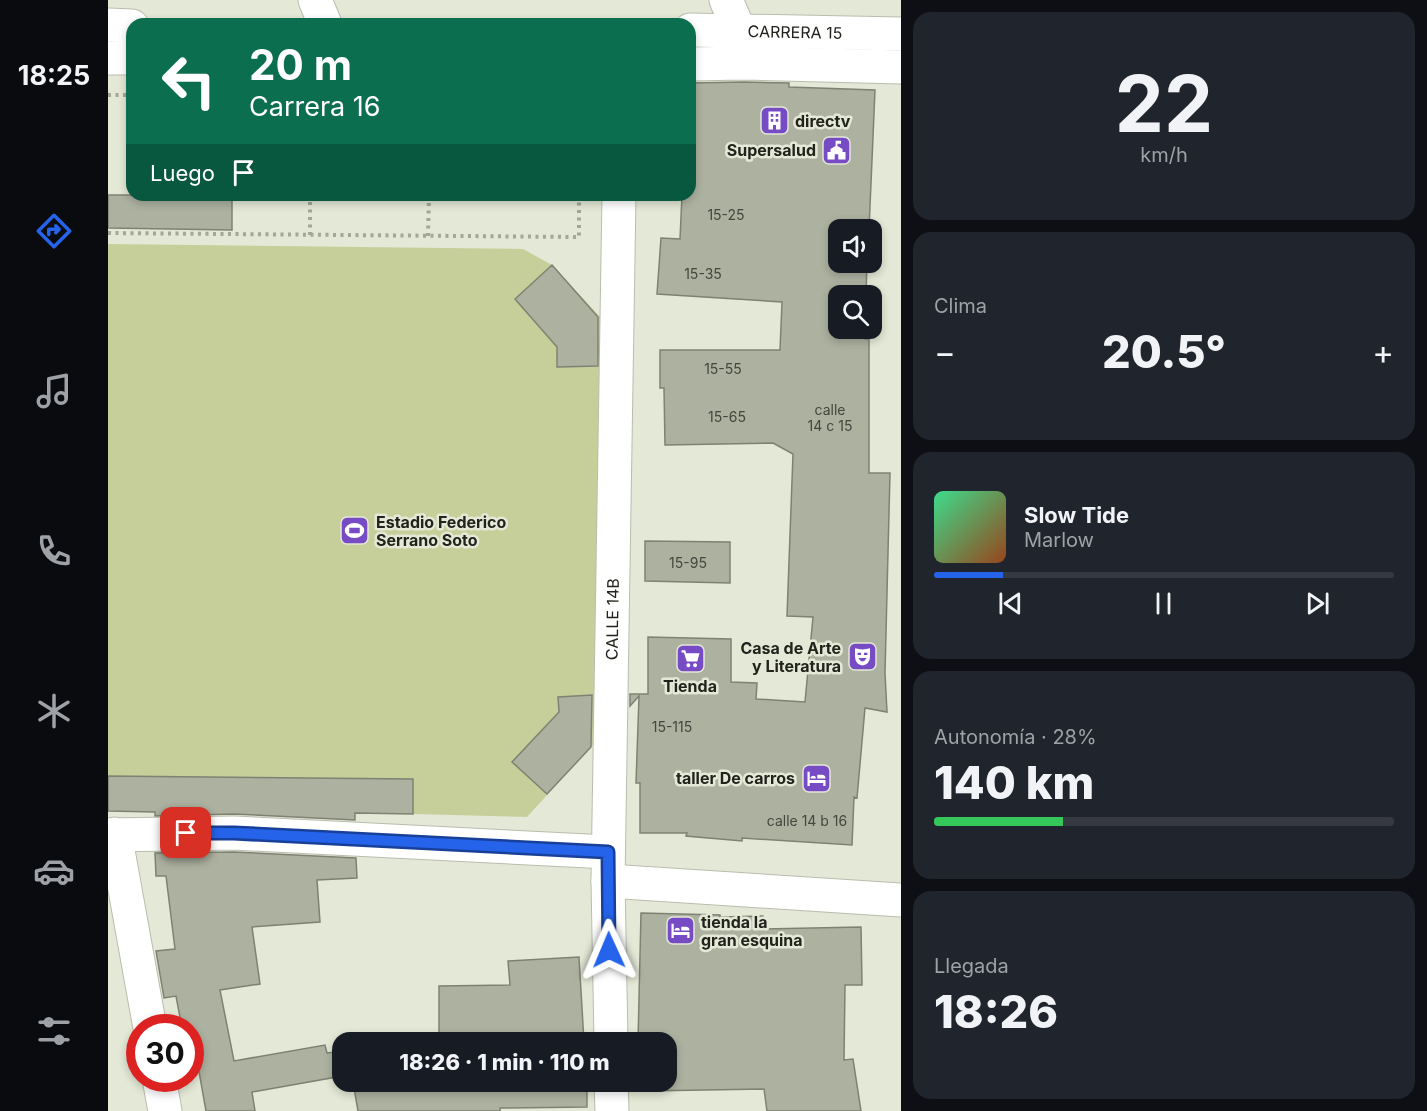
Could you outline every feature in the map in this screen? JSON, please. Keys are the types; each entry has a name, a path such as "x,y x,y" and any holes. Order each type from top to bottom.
{"street":[{"path":"315,0 322,18"},
{"path":"726,0 739,30 744,63"},
{"path":"108,25 126,26"},
{"name":"CARRERA 15","path":"696,30 900,34"},
{"path":"108,58 126,58"},
{"name":"CARRERA 15","path":"696,64 900,67"},
{"name":"CALLE 14B","path":"611,1032 608,867 619,201"},
{"path":"147,1014 112,835 234,833 608,867 900,900"},
{"path":"162,1092 165,1111"},
{"path":"611,1092 612,1111"}],"path":[{"path":"108,95 126,95"},
{"path":"310,201 310,235"},
{"path":"428,236 429,201"},
{"path":"108,233 579,237 579,201"}],"green space":[{"name":"Estadio Federico Serrano Soto","path":"108,244 523,249 552,265 603,320 601,736 527,817 108,811"}],"building":[{"path":"696,83 789,83 789,87 875,90 869,219 828,219 828,273 867,273 866,285 828,285 828,339 869,339 869,473 890,473 885,673 887,712 865,708 857,798 854,797 852,845 742,838 742,841 686,836 687,833 640,833 640,783 636,783 639,696 630,706 630,694 648,694 648,637 731,639 731,682 757,683 756,699 805,702 813,617 787,616 793,454 773,443 665,445 664,388 660,388 660,350 780,350 782,302 657,294 661,238 680,239 682,201 696,201"},
{"path":"108,195 126,195 126,201 232,201 232,230 108,228"},
{"path":"552,265 598,317 598,366 557,367 557,347 515,299"},
{"path":"645,541 730,542 730,583 645,581"},
{"path":"592,695 591,747 547,794 512,762 559,712 558,697"},
{"path":"108,776 413,779 413,814 355,813 355,820 234,814 155,816 155,812 108,811"},
{"path":"234,852 356,858 357,878 317,880 320,922 252,927 260,984 220,990 234,1061 325,1045 327,1053 332,1052 332,1078 252,1092 255,1111 206,1111 203,1092 204,1014 179,1014 176,996 164,998 156,951 175,949 166,876 156,876 155,853"},
{"path":"641,913 720,915 720,917 763,916 763,929 861,927 862,985 845,985 844,1060 853,1059 861,1111 767,1111 764,1089 677,1090 677,1032 638,1032"},
{"path":"579,957 583,1032 439,1032 439,986 510,985 508,961"},
{"path":"355,1092 587,1092 587,1107 500,1108 500,1111 358,1111"}],"place":[{"name":"directv","path":"774,121"},
{"name":"Supersalud","path":"837,150"},
{"name":"Estadio Federico Serrano Soto","path":"355,531"},
{"name":"Casa de Arte y Literatura","path":"862,657"},
{"name":"Tienda","path":"690,658"},
{"name":"taller De carros","path":"816,778"},
{"name":"tienda la gran esquina","path":"680,931"}],"route":[{"path":"186,833 391,840 608,852 609,950"}]}
